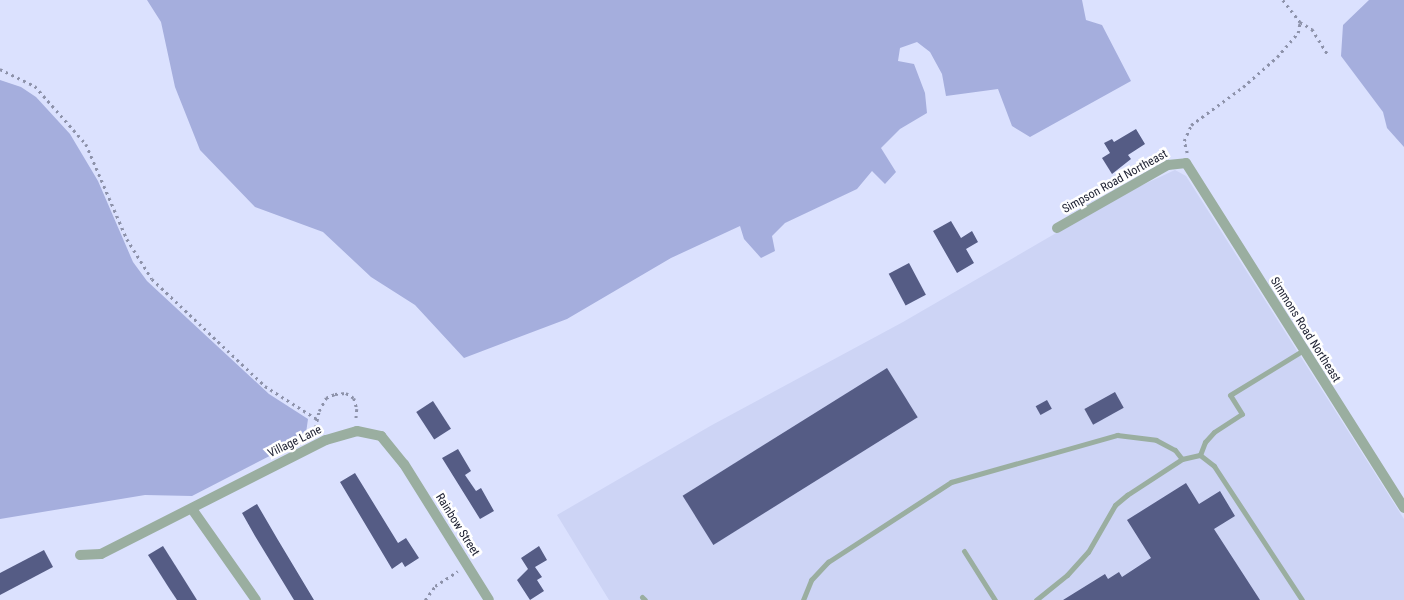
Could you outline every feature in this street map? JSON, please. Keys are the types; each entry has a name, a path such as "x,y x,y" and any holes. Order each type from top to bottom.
{"street":[{"name":"Simpson Road Northeast","path":"1057,228 1168,165 1187,160"},
{"name":"Simmons Road Northeast","path":"1187,160 1302,350 1404,508"},
{"name":"Village Lane","path":"80,555 101,554 326,440 357,431 381,436 404,464"},
{"name":"Rainbow Street","path":"404,464 489,600"},
{"path":"192,509 256,600"}],"lane":[{"path":"1200,455 1205,442 1214,432 1242,414 1230,395 1302,350"},
{"path":"803,600 811,580 828,562 951,482 1117,435 1156,440 1176,450 1182,459"},
{"path":"1036,600 1067,575 1088,552 1116,506 1182,459 1200,455"},
{"path":"1200,455 1214,466 1302,600"},
{"path":"964,551 995,600"}],"path":[{"path":"1283,0 1300,22 1312,29 1328,55"},
{"path":"1187,160 1184,141 1191,125 1243,87 1277,57 1298,33 1300,22"},
{"path":"0,69 35,86 86,144 127,239 152,279 265,386 317,419"},
{"path":"300,453 314,436 317,419 326,398 346,393 354,398 357,409 352,426"},
{"path":"426,600 436,586 467,564"}],"shaded area":[{"path":"147,0 1082,0 1086,20 1102,25 1131,81 1030,137 1012,126 998,89 946,96 942,74 930,52 917,42 900,48 898,61 914,64 925,93 927,113 900,129 881,148 896,172 885,184 872,171 857,189 785,223 772,236 775,251 761,258 744,239 740,226 671,258 567,319 464,358 415,305 371,277 323,232 255,207 200,150 175,87 161,22"},
{"path":"1369,0 1404,0 1404,147 1387,128 1383,112 1341,56 1343,25"},
{"path":"0,80 21,87 36,97 70,134 98,181 133,262 147,281 269,394 308,419 306,433 291,445 192,496 145,495 0,519"},
{"path":"1175,170 1186,176 1404,519 1404,600 609,600 557,515 712,425 903,322 1125,193"}],"building":[{"path":"1136,129 1145,144 1128,155 1131,159 1112,174 1102,158 1110,153 1104,143 1112,139 1114,142"},
{"path":"951,221 961,238 972,231 978,242 966,249 974,263 957,273 933,231"},
{"path":"909,263 926,295 906,306 889,274"},
{"path":"887,368 918,417 713,545 683,496"},
{"path":"1115,392 1124,408 1093,425 1084,409"},
{"path":"1047,400 1052,409 1040,415 1036,406"},
{"path":"433,401 451,429 434,440 416,412"},
{"path":"458,449 471,471 465,475 476,491 481,488 494,511 480,519 442,458"},
{"path":"355,473 398,543 406,538 419,558 405,567 402,562 392,569 340,482"},
{"path":"1186,483 1199,504 1220,491 1235,516 1214,529 1260,600 1063,600 1105,574 1108,579 1119,572 1122,577 1151,558 1127,520"},
{"path":"257,504 314,600 294,600 255,536 242,513"},
{"path":"163,546 197,600 177,600 148,555"},
{"path":"539,546 547,560 535,567 542,577 537,580 544,591 530,600 517,580 528,569 521,558"},
{"path":"44,550 53,567 0,595 0,573"}]}
